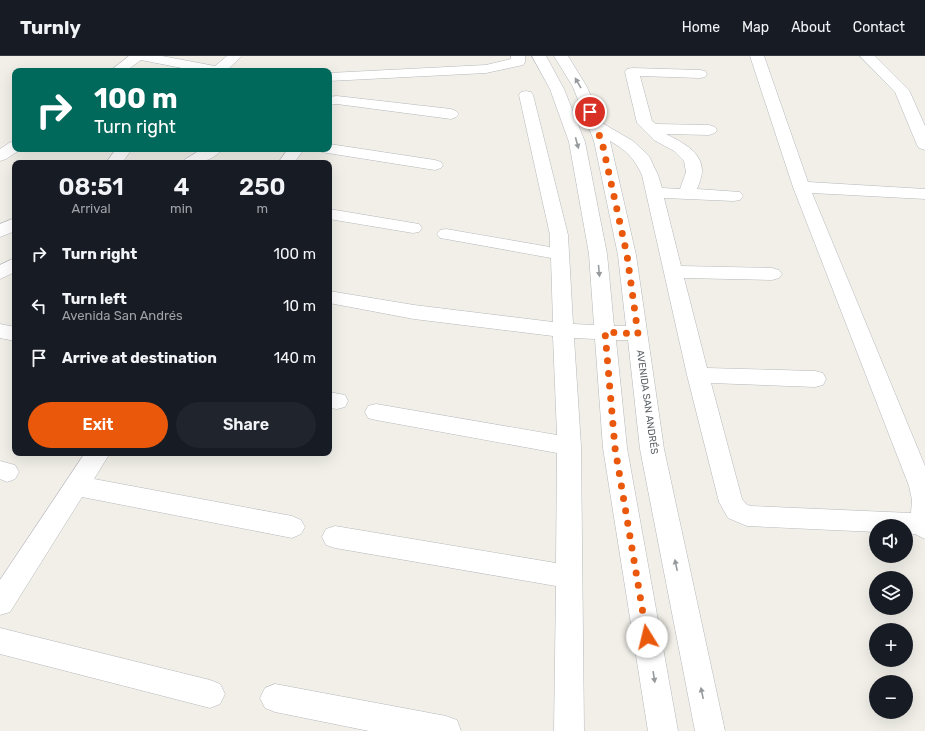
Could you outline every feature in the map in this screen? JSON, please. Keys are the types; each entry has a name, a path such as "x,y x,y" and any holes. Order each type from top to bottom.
{"street":[{"path":"122,68 139,56 202,68"},
{"path":"221,68 235,56"},
{"path":"332,77 486,69 518,62 518,56"},
{"path":"539,56 558,89 577,142 598,254 615,448 663,731"},
{"name":"AVENIDA SAN ANDRÉS","path":"561,56 580,87 602,142 627,255 652,449 710,731"},
{"path":"566,111 595,125 627,144 643,159 650,175 698,375 731,502 737,511 748,516 923,526 925,500 921,464 802,188 757,56"},
{"path":"867,56 902,90 925,145"},
{"path":"687,194 694,172 692,160 680,148 660,136 645,124 632,72 700,74"},
{"path":"526,95 559,235 569,446 569,731"},
{"path":"332,101 451,114"},
{"path":"652,129 708,130"},
{"path":"0,156 12,148"},
{"path":"332,150 435,165"},
{"path":"195,160 209,152"},
{"path":"802,188 925,194"},
{"path":"655,193 734,196"},
{"path":"332,215 412,228"},
{"path":"0,232 12,225"},
{"path":"446,234 560,254"},
{"path":"0,273 12,266"},
{"path":"673,272 772,274"},
{"path":"332,298 414,312 563,330 638,334"},
{"path":"0,331 12,333"},
{"path":"698,375 815,379"},
{"path":"376,412 569,446"},
{"path":"0,603 96,456"},
{"path":"76,486 292,526"},
{"path":"335,537 569,577"},
{"path":"0,641 210,694"},
{"path":"275,698 446,731"}],"route":[{"path":"590,112 602,142 627,255 638,334 605,332 615,448 647,637"}]}
